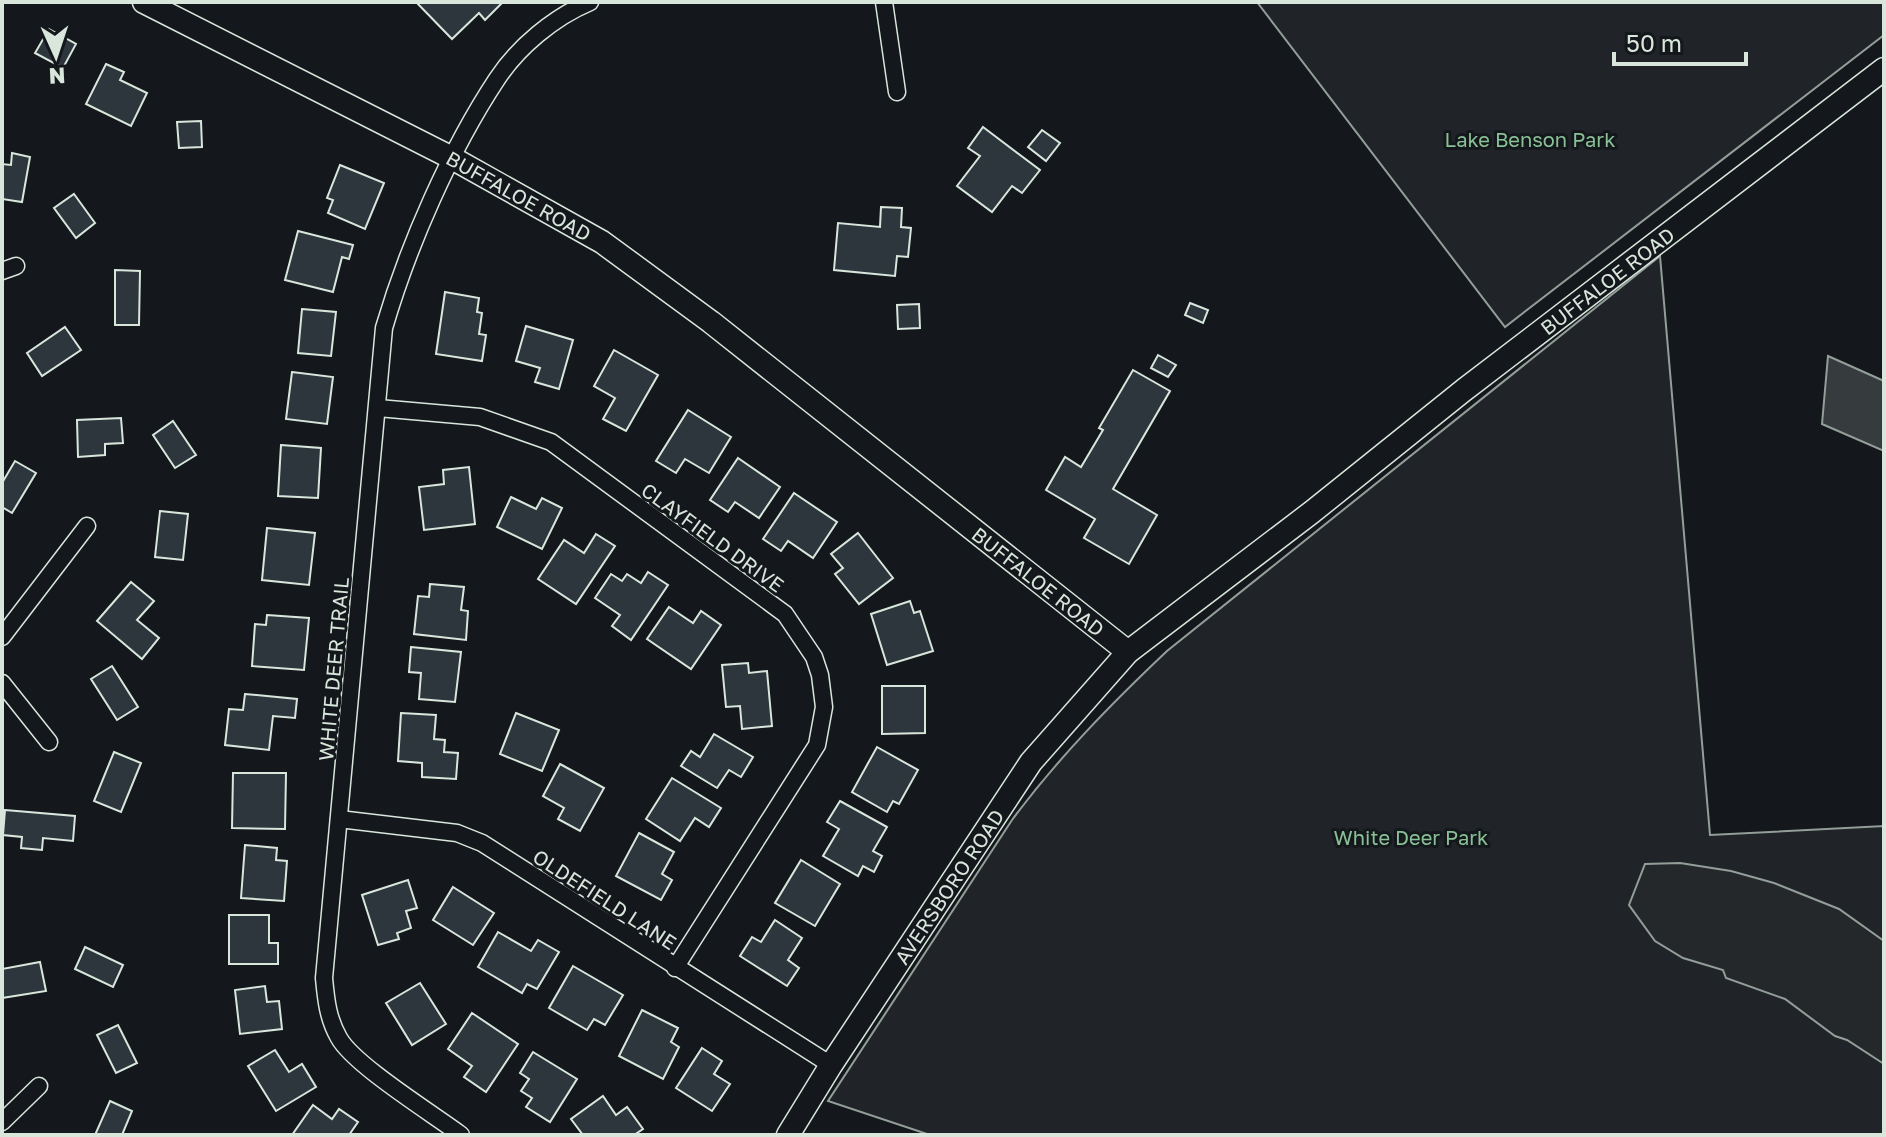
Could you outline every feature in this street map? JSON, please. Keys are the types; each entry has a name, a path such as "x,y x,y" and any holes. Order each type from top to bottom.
{"street":[{"name":"BUFFALOE ROAD","path":"144,2 452,158 548,210 626,260 711,322 1128,652 1884,69"},
{"name":"WHITE DEER TRAIL","path":"461,1135 366,1067 340,1041 327,1011 324,978 384,328 399,276 452,158 498,77 539,33 590,2"},
{"path":"884,2 897,92"},
{"name":"CLAYFIELD DRIVE","path":"378,408 480,417 551,442 785,614 814,657 824,707 817,745 675,968"},
{"path":"2,637 87,526"},
{"name":"AVERSBORO ROAD","path":"788,1135 1031,762 1128,652"},
{"path":"2,683 49,742"},
{"name":"OLDEFIELD LANE","path":"339,819 457,833 482,843 831,1065"},
{"path":"2,1122 39,1086"}],"green space":[{"name":"Lake Benson Park","path":"1257,2 1884,2 1884,35 1505,327"},
{"name":"White Deer Park","path":"1660,256 1710,835 1884,826 1884,1135 930,1135 828,1101 1012,820 1066,753 1105,711 1167,651"}],"shaded area":[{"path":"1828,356 1884,381 1884,451 1822,424"},
{"path":"1680,863 1731,871 1774,883 1839,909 1884,941 1884,1064 1847,1040 1835,1036 1785,999 1726,978 1723,970 1683,958 1655,941 1629,905 1645,864"}],"building":[{"path":"416,2 503,2 485,20 479,13 452,39"},
{"path":"49,29 76,44 63,68 35,53"},
{"path":"106,64 124,72 120,80 147,93 131,126 86,104"},
{"path":"201,121 202,147 179,148 177,122"},
{"path":"983,127 1040,170 1022,193 1012,186 992,212 957,186 980,156 968,148"},
{"path":"1042,130 1060,143 1046,161 1028,147"},
{"path":"12,153 30,157 22,202 2,199 2,164 11,165"},
{"path":"340,165 384,183 365,229 328,213 333,200 327,198"},
{"path":"74,194 95,223 76,238 54,208"},
{"path":"881,207 902,208 901,227 911,228 908,257 897,256 895,276 834,270 838,223 880,227"},
{"path":"298,231 353,245 349,259 342,257 333,292 285,280"},
{"path":"115,270 140,271 139,325 115,325"},
{"path":"445,292 479,298 477,312 482,313 479,334 486,335 482,361 436,354"},
{"path":"1190,303 1208,310 1203,323 1185,315"},
{"path":"919,304 920,328 898,329 897,305"},
{"path":"302,309 336,312 331,356 298,353"},
{"path":"526,326 573,340 559,389 535,382 540,368 516,361"},
{"path":"65,327 81,350 42,376 27,353"},
{"path":"614,350 658,375 626,431 603,419 615,398 594,386"},
{"path":"1158,355 1176,365 1168,377 1151,368"},
{"path":"1133,370 1170,391 1113,489 1157,515 1129,564 1084,538 1095,519 1046,490 1065,457 1081,467 1103,430 1099,428"},
{"path":"292,372 333,377 327,424 286,419"},
{"path":"688,410 731,437 709,473 685,459 676,473 656,461"},
{"path":"121,418 123,443 105,444 105,455 78,457 77,420"},
{"path":"173,421 196,455 175,468 153,435"},
{"path":"281,445 321,448 318,498 278,496"},
{"path":"738,458 780,487 759,518 735,502 728,512 710,500"},
{"path":"15,461 36,473 12,513 2,507 2,483"},
{"path":"469,467 475,524 424,530 419,487 444,484 443,470"},
{"path":"794,493 837,522 813,558 788,541 781,551 763,539"},
{"path":"511,497 536,509 542,498 562,508 542,549 497,527"},
{"path":"160,511 188,514 183,560 155,557"},
{"path":"267,528 315,533 309,585 262,580"},
{"path":"858,533 893,578 859,604 835,574 843,568 831,554"},
{"path":"596,534 615,546 576,604 538,579 564,540 584,553"},
{"path":"648,572 668,585 631,640 612,626 620,615 595,598 611,574 622,581 627,574 641,583"},
{"path":"131,582 154,601 137,620 159,638 142,659 97,621"},
{"path":"430,584 464,587 461,610 468,611 466,640 414,634 418,596 429,597"},
{"path":"910,601 914,613 920,611 933,651 887,665 871,614"},
{"path":"669,607 693,623 701,611 721,625 691,669 647,639"},
{"path":"267,615 309,618 304,670 252,666 255,624 266,625"},
{"path":"411,647 461,652 455,702 419,699 421,673 409,672"},
{"path":"748,663 749,673 767,671 772,726 742,729 740,706 726,707 722,665"},
{"path":"112,666 138,707 117,720 91,679"},
{"path":"882,686 925,686 925,733 882,734"},
{"path":"245,694 297,699 295,718 273,716 269,750 225,745 229,709 243,710"},
{"path":"401,713 436,715 434,739 445,740 444,752 458,753 456,779 422,777 422,763 398,761"},
{"path":"516,713 559,730 542,771 500,754"},
{"path":"714,734 753,757 741,777 729,770 717,788 681,766 691,751 700,757"},
{"path":"877,747 918,770 899,804 893,801 887,812 852,792"},
{"path":"114,752 141,763 121,812 94,801"},
{"path":"560,764 604,788 580,831 558,819 564,808 543,796"},
{"path":"233,773 286,773 285,829 232,828"},
{"path":"672,778 721,808 709,827 695,818 680,841 646,819"},
{"path":"840,801 887,827 873,851 882,856 874,872 863,866 858,876 823,856 839,829 827,822"},
{"path":"5,810 75,816 73,841 43,838 42,850 21,848 22,837 3,835"},
{"path":"639,833 674,852 662,874 672,880 661,900 616,876"},
{"path":"245,845 277,848 276,860 287,861 284,901 241,898"},
{"path":"801,860 840,884 815,926 775,903"},
{"path":"408,880 417,908 406,911 411,928 397,933 399,939 378,945 362,895"},
{"path":"453,887 494,913 473,945 433,920"},
{"path":"229,915 269,915 269,943 278,943 278,964 229,964"},
{"path":"775,920 802,938 788,960 799,968 787,986 740,956 752,937 761,942"},
{"path":"498,932 531,951 538,940 559,952 537,989 527,984 522,993 478,967"},
{"path":"85,947 123,965 113,987 75,969"},
{"path":"40,962 46,991 2,998 2,969"},
{"path":"573,966 623,995 605,1025 594,1019 587,1030 549,1008"},
{"path":"420,983 446,1024 412,1045 386,1003"},
{"path":"265,986 267,1002 279,1001 282,1029 240,1034 235,990"},
{"path":"642,1010 678,1028 671,1042 679,1047 663,1079 619,1056"},
{"path":"472,1013 518,1044 486,1092 464,1077 472,1066 448,1049"},
{"path":"118,1025 137,1063 116,1073 97,1035"},
{"path":"702,1048 722,1061 714,1074 730,1084 712,1111 676,1088"},
{"path":"275,1050 289,1072 302,1064 316,1087 276,1111 248,1066"},
{"path":"533,1052 577,1079 550,1122 526,1107 532,1098 521,1091 529,1079 520,1073"},
{"path":"603,1096 616,1115 627,1107 643,1129 634,1135 583,1135 571,1119"},
{"path":"110,1101 132,1111 122,1135 95,1135"},
{"path":"313,1105 332,1119 339,1109 358,1122 349,1135 292,1135"}]}
